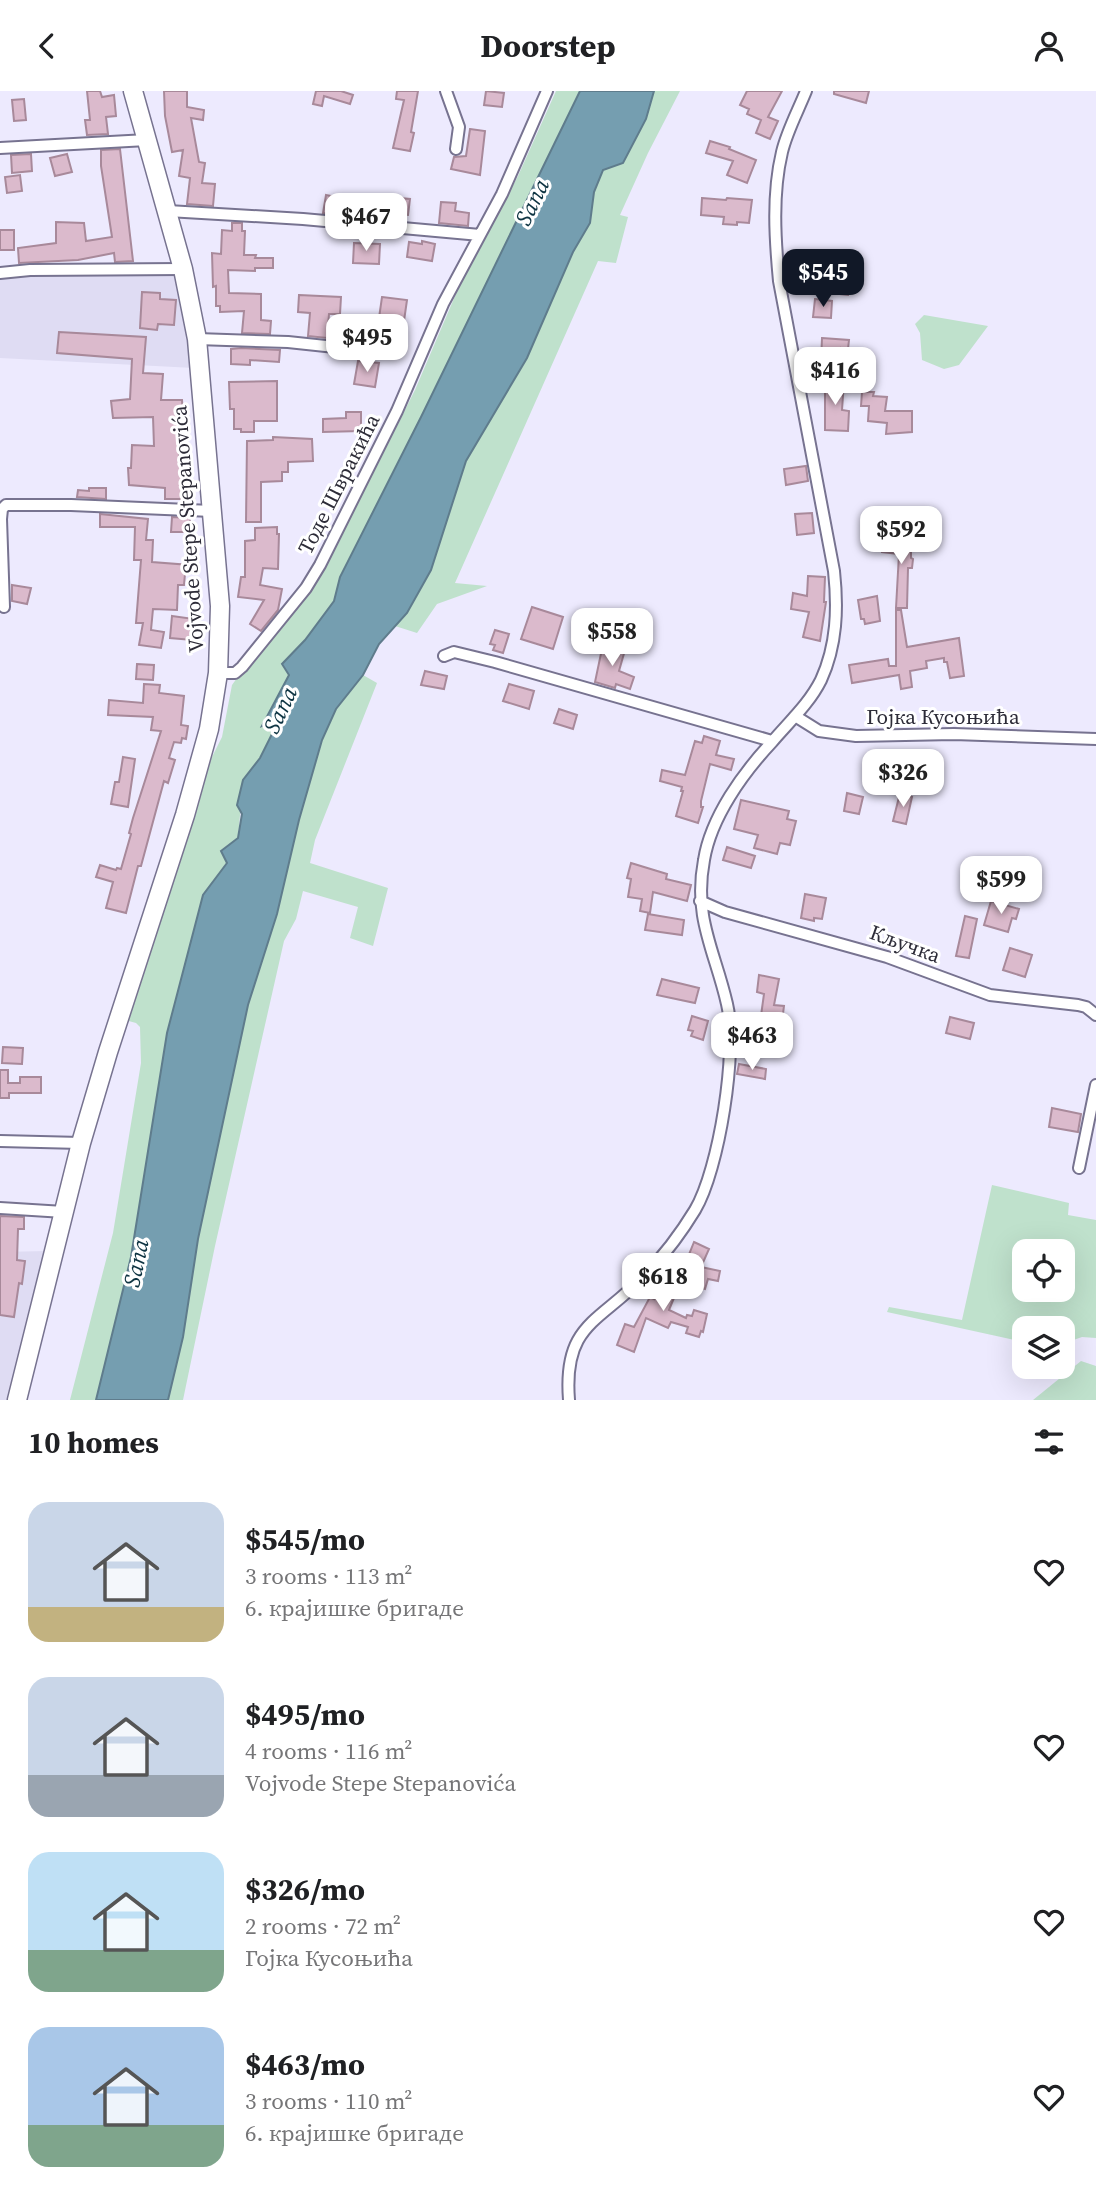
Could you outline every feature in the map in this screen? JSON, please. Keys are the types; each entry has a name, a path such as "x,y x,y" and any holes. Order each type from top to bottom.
{"main road":[{"name":"Vojvode Stepe Stepanovića","path":"17,1400 81,1143 185,815 209,729 218,673 220,606 197,339 183,269 133,91"}],"street":[{"path":"446,91 459,127 456,149"},
{"path":"533,91 547,92"},
{"path":"569,1400 571,1358 580,1334 658,1260 695,1211 714,1165 730,1056 730,1019 708,945 700,901 704,859 717,823 742,780 813,693 827,666 834,636 836,592 829,543 777,261 776,213 782,150 806,91"},
{"name":"Тоде Швракића","path":"218,673 235,673 242,667 306,588 320,565 397,411 443,304 502,194 547,92"},
{"path":"0,148 147,140"},
{"path":"168,211 303,219 480,235"},
{"path":"0,273 30,270 183,269"},
{"path":"197,339 288,342 363,350"},
{"path":"4,607 1,519 2,509 6,505 212,510"},
{"path":"444,656 454,652 495,662 772,741"},
{"name":"Гојка Кусоњића","path":"795,716 819,731 856,736 903,734 1096,739"},
{"name":"Кључка","path":"700,901 725,912 887,957 990,995 1078,1005 1086,1007 1096,1015"},
{"path":"1079,1168 1096,1085"},
{"path":"0,1141 81,1143"},
{"path":"0,1208 64,1212"}],"shaded area":[{"path":"179,275 194,368 0,358 0,276"},
{"path":"47,1251 10,1400 0,1400 0,1252"}],"green space":[{"path":"556,91 580,91 340,577 334,601 282,664 289,675 263,725 281,716 260,758 243,781 238,838 221,851 227,863 203,895 167,1033 131,1257 96,1400 70,1400 113,1233 141,1063 140,1027 125,1020 208,765 222,737 232,685 243,675 244,666 324,560 368,483 415,390 461,282 518,176"},
{"path":"654,91 680,91 620,215 628,217 616,263 598,261 455,583 487,586 437,604 417,633 395,626 410,608 431,570 466,461 527,358 573,252 590,223 594,192 603,170 646,119"},
{"path":"924,315 988,326 959,365 944,369 922,360 920,333 915,324"},
{"path":"363,675 377,683 315,840 310,863 388,888 373,946 350,938 358,907 303,891 296,919 284,941 183,1400 168,1400 183,1337 198,1239 248,1005 277,914 299,820 322,740 336,709"},
{"path":"992,1185 1069,1203 1068,1215 1096,1220 1096,1338 1075,1339 1075,1316 1012,1316 1012,1339 887,1312 889,1307 962,1320"},
{"path":"1081,1361 1096,1366 1096,1400 1033,1400 1059,1379 1075,1379 1075,1366"}],"water":[{"name":"Sana","path":"580,91 654,91 646,119 623,163 603,170 594,192 590,223 573,252 527,358 466,461 431,570 407,613 379,644 363,675 336,709 322,740 299,820 277,914 248,1005 198,1239 183,1337 168,1400 96,1400 131,1257 167,1033 203,895 227,863 221,851 238,838 242,814 237,805 243,780 260,758 280,718 262,726 289,675 282,664 305,640 334,601 340,577"}],"building":[{"path":"87,91 100,91 102,97 114,95 116,116 106,117 108,134 87,135 85,120 90,120"},
{"path":"164,91 187,91 187,107 204,110 203,120 191,118 199,162 205,163 202,183 215,184 213,206 187,204 190,178 179,176 183,150 172,152 165,116"},
{"path":"316,91 341,91 353,95 350,104 324,96 322,106 313,104"},
{"path":"397,91 418,91 410,151 393,148 404,100 396,99"},
{"path":"486,91 504,93 502,107 484,105"},
{"path":"747,91 782,91 768,117 778,121 770,139 756,133 761,120 747,114 749,109 740,105"},
{"path":"834,91 869,91 866,103 834,94"},
{"path":"24,99 26,120 14,121 12,100"},
{"path":"470,129 485,131 480,175 451,169 454,157 466,156"},
{"path":"710,141 756,160 747,183 727,175 733,161 706,153"},
{"path":"120,149 133,261 115,262 114,253 78,260 19,263 18,248 56,243 56,222 84,223 86,241 112,237 101,150"},
{"path":"31,154 32,171 12,173 11,155"},
{"path":"67,154 72,172 55,176 50,158"},
{"path":"20,175 22,191 7,193 5,177"},
{"path":"326,195 346,199 343,215 323,213"},
{"path":"365,195 410,199 408,215 362,214"},
{"path":"702,198 752,200 749,223 723,224 724,217 701,215"},
{"path":"441,202 456,203 455,211 469,213 468,226 439,223"},
{"path":"232,223 242,223 242,231 245,231 244,255 273,258 273,268 255,268 255,271 228,270 229,293 261,294 261,320 271,321 270,334 242,333 244,311 220,312 220,306 216,306 212,253 221,254 222,230 232,231"},
{"path":"0,230 14,230 14,250 0,250"},
{"path":"422,241 435,244 432,261 407,257 409,242 422,244"},
{"path":"354,243 380,244 379,264 353,263"},
{"path":"833,269 856,271 855,288 849,287 848,295 831,293"},
{"path":"142,292 160,293 160,299 176,300 174,325 158,324 157,330 140,328"},
{"path":"299,295 341,297 340,314 329,314 327,338 308,336 310,313 298,312"},
{"path":"382,297 407,300 404,321 379,318"},
{"path":"815,299 832,301 831,318 813,317"},
{"path":"59,332 146,337 143,373 163,374 161,400 182,400 183,416 178,417 179,457 187,457 187,499 165,499 165,488 129,485 128,468 131,468 132,445 154,446 153,417 113,418 111,401 130,399 132,359 57,353"},
{"path":"822,338 849,340 848,349 841,348 840,364 821,362"},
{"path":"231,349 280,350 279,362 250,360 250,365 231,364"},
{"path":"358,361 379,363 375,387 354,384"},
{"path":"277,381 277,421 254,421 254,432 234,429 234,409 230,409 229,382"},
{"path":"825,381 844,382 842,410 849,411 848,431 825,430"},
{"path":"862,392 874,392 873,396 887,397 885,411 912,411 912,432 886,434 887,423 868,421 869,406 861,406"},
{"path":"346,412 361,412 361,431 323,432 323,419 346,418"},
{"path":"273,437 312,439 313,461 288,462 288,472 282,472 282,481 261,482 261,522 246,522 247,441 273,440"},
{"path":"806,466 808,481 786,485 784,469"},
{"path":"89,488 106,488 106,499 77,497 78,490 89,491"},
{"path":"812,513 814,533 797,535 795,514"},
{"path":"100,514 148,519 146,540 153,540 152,562 190,565 189,574 185,574 184,585 178,585 177,610 153,609 151,630 164,632 161,648 139,645 143,623 136,623 141,560 134,560 135,527 100,527"},
{"path":"172,517 190,518 189,532 171,532"},
{"path":"277,527 278,569 263,568 260,585 282,589 278,610 261,631 250,624 264,600 238,597 241,577 245,577 245,541 255,540 255,528"},
{"path":"901,537 911,537 913,559 912,568 908,568 907,608 896,608 899,554 882,552 883,539 901,540"},
{"path":"808,576 825,577 826,602 820,641 803,637 809,612 791,609 793,593 807,596"},
{"path":"12,585 31,588 27,604 12,601"},
{"path":"877,596 880,621 865,624 864,619 861,619 858,600"},
{"path":"532,607 563,617 553,649 521,639"},
{"path":"896,610 901,610 907,647 959,638 964,676 950,678 944,658 926,661 927,668 910,671 912,687 901,689 899,675 852,683 849,665 888,659 889,666 896,666"},
{"path":"172,616 194,619 192,640 170,638"},
{"path":"495,630 509,634 503,653 493,650 495,645 490,644"},
{"path":"603,644 625,650 619,671 634,677 630,689 616,684 615,688 595,682"},
{"path":"137,664 154,665 153,680 136,679"},
{"path":"425,671 447,676 444,689 421,685"},
{"path":"144,684 160,685 159,693 184,696 181,725 188,726 186,739 182,738 181,743 174,742 169,758 175,760 168,783 164,781 126,913 106,908 113,882 96,877 100,865 121,869 133,818 161,731 151,730 153,717 108,715 109,700 143,703"},
{"path":"509,684 534,691 529,709 503,701"},
{"path":"559,709 577,715 573,729 554,723"},
{"path":"704,736 720,741 716,755 734,759 731,770 710,764 698,823 676,816 682,787 660,781 662,770 685,775 695,741 702,743"},
{"path":"123,757 135,759 128,807 111,804 115,782 119,782"},
{"path":"847,793 863,797 859,814 844,811"},
{"path":"900,793 912,797 906,824 893,821"},
{"path":"741,800 789,811 787,819 796,821 790,845 780,843 777,854 754,848 758,835 734,829"},
{"path":"727,847 755,856 751,868 723,860"},
{"path":"631,863 667,874 666,879 691,885 687,901 653,892 650,913 640,911 642,899 628,897 631,879 627,878"},
{"path":"805,894 826,898 822,919 814,918 814,921 801,918"},
{"path":"991,901 1019,909 1016,919 1012,918 1008,932 984,925"},
{"path":"648,914 684,920 682,935 645,930"},
{"path":"965,916 977,919 969,958 956,956"},
{"path":"1010,948 1032,955 1025,977 1003,970"},
{"path":"759,975 779,979 774,1005 784,1006 781,1029 776,1032 759,1030 764,994 757,992"},
{"path":"662,979 699,988 695,1003 657,995"},
{"path":"692,1016 708,1021 703,1040 691,1036 693,1031 688,1030"},
{"path":"950,1017 974,1023 970,1039 946,1033"},
{"path":"3,1047 23,1048 22,1064 2,1063"},
{"path":"739,1064 766,1069 765,1079 737,1074"},
{"path":"0,1070 8,1070 8,1083 20,1083 20,1077 41,1077 41,1093 9,1093 9,1098 0,1098"},
{"path":"1052,1108 1081,1114 1078,1132 1049,1127"},
{"path":"0,1216 24,1217 24,1229 18,1229 17,1260 25,1261 14,1317 0,1315"},
{"path":"694,1242 709,1249 701,1267 720,1271 718,1281 708,1279 705,1289 686,1283 693,1259 688,1257"},
{"path":"666,1269 683,1276 669,1310 686,1318 687,1315 692,1316 694,1310 707,1314 703,1332 701,1331 699,1337 686,1333 688,1327 671,1322 668,1328 646,1318 634,1352 617,1345 625,1324 634,1327 650,1297 654,1299"}]}
